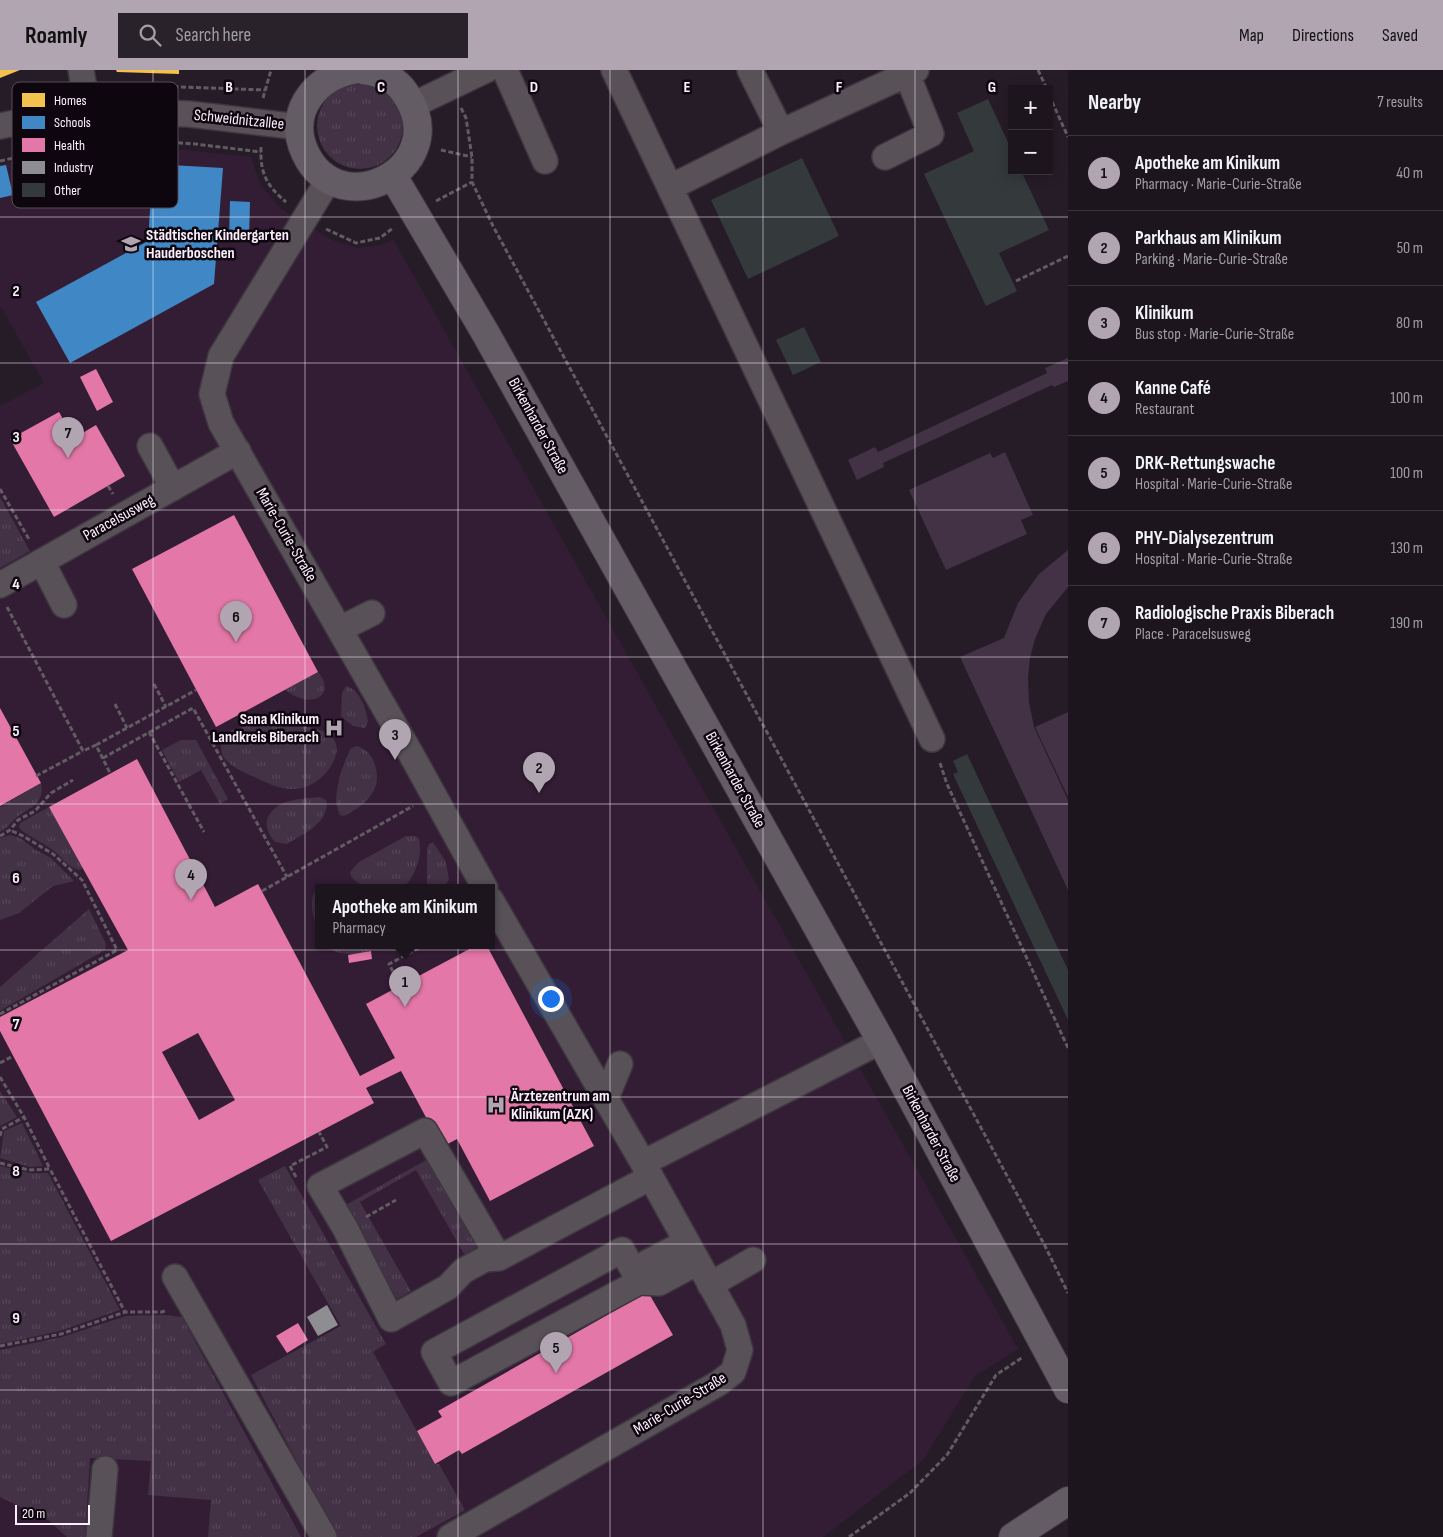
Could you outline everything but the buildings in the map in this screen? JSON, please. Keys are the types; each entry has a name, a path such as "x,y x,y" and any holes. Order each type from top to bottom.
{"main road":[{"path":"348,71 374,71 390,78 404,90 413,105 418,124 416,144 407,162 393,176 378,184 361,187 344,185 329,179 316,170 307,157 301,142 299,127 303,109 310,94 323,81 348,71"},
{"name":"Birkenharder Straße","path":"393,176 486,334 881,1041 1068,1389"},
{"path":"1013,1537 1068,1502"}],"street":[{"path":"413,105 486,70"},
{"path":"505,70 545,161"},
{"path":"614,70 932,739"},
{"path":"750,70 781,132"},
{"path":"671,187 781,132 912,72 932,134 885,157"},
{"name":"Schweidnitzallee","path":"178,114 299,127"},
{"name":"Marie-Curie-Straße","path":"329,179 221,356 212,394 221,422 483,884"},
{"path":"150,446 173,488"},
{"name":"Paracelsusweg","path":"2,593 42,562 84,550 173,488 238,451"},
{"path":"42,562 64,605"},
{"path":"340,629 372,613"},
{"name":"Marie-Curie-Straße","path":"450,1537 719,1383 733,1372 740,1350 733,1325 647,1170 495,907"},
{"path":"499,1258 426,1131 320,1186 345,1228 391,1319 448,1287 463,1271 485,1259 499,1258 647,1170 881,1041"},
{"path":"606,1098 620,1064"},
{"path":"636,1276 451,1383 434,1352 622,1250 636,1276 659,1283 699,1265 749,1254"},
{"path":"175,1277 324,1537"},
{"path":"99,1537 105,1469"}],"path":[{"path":"1038,70 1044,85"},
{"path":"450,86 466,118 472,158 472,182 493,226 1045,1246 1068,1293"},
{"path":"1053,104 1068,138"},
{"path":"178,143 260,152"},
{"path":"416,144 472,158"},
{"path":"1016,281 1068,256"},
{"path":"0,489 42,562"},
{"path":"2,593 83,751"},
{"path":"154,684 166,707"},
{"path":"36,776 196,690"},
{"path":"115,704 127,728"},
{"path":"103,758 193,708 287,877"},
{"path":"149,732 204,832"},
{"path":"932,739 947,784 1068,1048"},
{"path":"96,745 110,773"},
{"path":"0,836 10,830 18,820 35,810 51,793 73,780"},
{"path":"262,891 434,795"},
{"path":"0,1014 117,950 82,880 53,854 10,830"},
{"path":"400,985 389,964 417,949"},
{"path":"0,1064 13,1056"},
{"path":"0,1077 24,1117 126,1312"},
{"path":"0,1136 2,1129 24,1117"},
{"path":"0,1163 29,1170 50,1169"},
{"path":"0,1346 61,1334 126,1312 162,1312 188,1301"},
{"path":"849,1537 910,1493 947,1454 996,1375 1044,1344"}],"shaded area":[{"name":"Sana Klinikum Landkreis Biberach","path":"178,149 251,157 260,184 281,209 332,240 357,248 382,245 393,239 1018,1349 975,1376 923,1460 823,1537 0,1537 0,568 30,550 0,497 0,406 44,383 0,305 0,164 12,162 12,208 178,208"}],"green space":[{"path":"360,83 377,86 391,95 400,109 403,126 400,143 391,157 377,166 360,169 343,166 329,157 320,143 317,126 320,109 329,95 343,86"},
{"path":"1068,358 1068,381 1054,387 1052,385 883,463 884,467 857,480 848,460 875,447 878,452 1047,373 1045,368"},
{"path":"1005,452 1033,515 1021,520 1027,534 946,570 909,490 990,453 993,458"},
{"path":"0,497 30,551 0,568"},
{"path":"1068,550 1068,587 1046,614 1035,639 1030,658 1028,678 1029,702 1034,727 1068,800 1068,890 960,657 1004,638 1018,603 1039,574"},
{"path":"318,672 324,684 324,690 319,697 307,700 294,696 285,690"},
{"path":"346,686 359,695 364,705 368,721 365,728 353,726 341,716 342,693"},
{"path":"1068,712 1068,797 1035,727"},
{"path":"256,725 305,726 326,733 333,738 337,747 335,758 328,771 317,781 305,787 286,789 272,785 243,772 223,756 221,745 223,737 228,732"},
{"path":"181,740 196,740 228,799 220,804 201,770 179,782 162,750"},
{"path":"357,746 366,751 372,758 377,774 376,782 374,790 365,802 344,816 340,815 337,808 337,790 341,771 348,754 351,748"},
{"path":"41,783 41,796 38,801 0,832 0,807"},
{"path":"320,797 326,800 327,807 322,819 312,829 287,844 275,842 267,827 268,817 272,811 284,803 298,799"},
{"path":"49,807 83,868 79,870 71,867 54,851 22,831 19,827 20,823"},
{"path":"10,835 20,838 51,858 74,881 53,886 19,913 0,920 0,838"},
{"path":"406,836 416,836 419,839 419,859 411,878 406,884 362,884 357,882 352,878 350,872 359,862"},
{"path":"433,842 446,862 449,880 446,884 427,884 427,849 429,844"},
{"path":"315,892 315,921 312,906"},
{"path":"89,909 106,944 105,950 0,1011 0,987"},
{"path":"330,949 372,949 358,954 344,954"},
{"path":"0,1091 17,1117 0,1126"},
{"path":"22,1123 43,1166 30,1167 0,1158 4,1131"},
{"path":"428,1159 481,1251 467,1259 416,1170 360,1202 411,1291 397,1299 344,1206"},
{"path":"0,1166 30,1173 48,1173 120,1310 60,1331 0,1344"},
{"path":"285,1166 386,1344 373,1352 435,1464 439,1464 465,1510 416,1537 337,1537 251,1375 341,1326 258,1180"},
{"path":"164,1315 182,1317 301,1537 208,1537 211,1500 148,1495 151,1461 90,1458 85,1537 67,1537 48,1520 0,1497 0,1350 62,1337 126,1316"}],"place":[{"name":"Städtischer Kindergarten Hauderboschen","path":"131,244"},
{"name":"Radiologische Praxis Biberach","path":"68,458"},
{"name":"PHY-Dialysezentrum","path":"236,642"},
{"name":"Sana Klinikum Landkreis Biberach","path":"334,728"},
{"name":"Klinikum","path":"395,760"},
{"name":"Parkhaus am Klinikum","path":"539,793"},
{"name":"Kanne Café","path":"191,900"},
{"name":"Apotheke am Kinikum","path":"405,1007"},
{"name":"Ärztezentrum am Klinikum (AZK)","path":"496,1105"},
{"name":"DRK-Rettungswache","path":"556,1373"}]}
